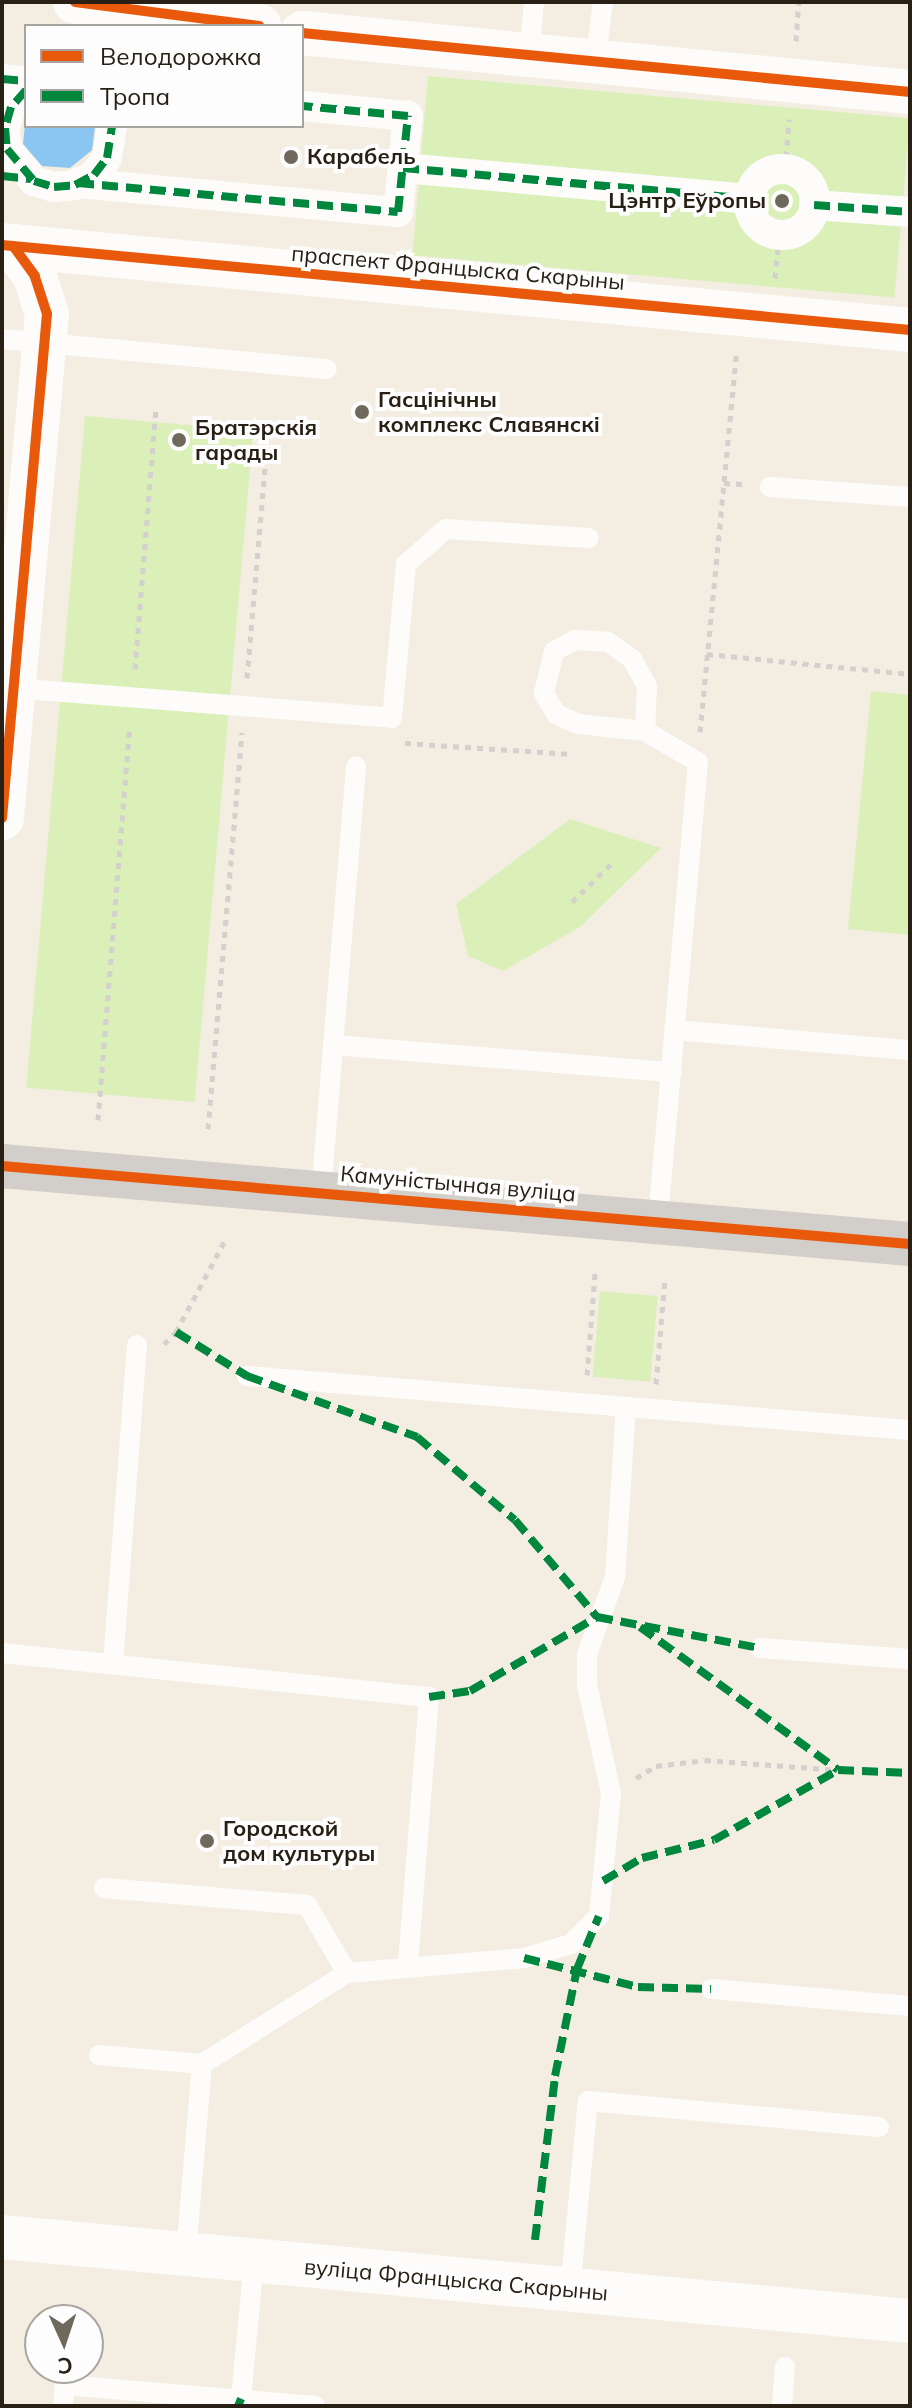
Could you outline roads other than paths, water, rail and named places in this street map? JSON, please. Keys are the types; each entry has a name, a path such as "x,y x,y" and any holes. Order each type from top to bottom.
{"main road":[{"name":"Камуністычная вуліца","path":"2,1166 910,1244"}],"street":[{"path":"75,2 244,24"},
{"path":"304,33 529,59 910,92"},
{"path":"2,79 24,81"},
{"path":"24,92 11,107 5,128 7,149 17,178 54,187 78,183 398,212 408,116 304,106"},
{"path":"78,183 107,158 112,128"},
{"path":"403,168 749,199"},
{"path":"785,169 803,177 814,205 807,223 779,235 753,219 749,199 756,180 785,169"},
{"path":"814,205 910,212"},
{"path":"2,818 13,688 35,276 8,245"},
{"name":"праспект Францыска Скарыны","path":"8,245 910,330"},
{"path":"31,332 68,279 94,253"},
{"name":"вуліца Францыска Скарыны","path":"2,2237 910,2321"}],"lane":[{"path":"529,59 534,2"},
{"path":"595,65 603,2"},
{"path":"31,332 327,369"},
{"path":"770,487 910,497"},
{"path":"13,688 392,718 406,564 446,529 589,538"},
{"path":"645,731 647,686 632,659 608,642 575,640 554,651 544,693 556,714 578,724 645,731 698,762 658,1221"},
{"path":"321,1193 356,766"},
{"path":"675,1030 910,1050"},
{"path":"333,1045 672,1072"},
{"path":"113,1664 137,1345"},
{"path":"247,1376 910,1430"},
{"path":"99,2055 202,2064 347,1973 408,1964 451,1966 524,1958 571,1944 599,1916 611,1793 587,1685 587,1654 615,1577 626,1407"},
{"path":"760,1648 910,1659"},
{"path":"2,1653 429,1697 408,1964"},
{"path":"104,1888 307,1905 347,1973"},
{"path":"711,1989 910,2006"},
{"path":"186,2254 202,2064"},
{"path":"570,2290 588,2101 879,2127"},
{"path":"241,2399 254,2261"},
{"path":"782,2406 785,2367"},
{"path":"63,2406 65,2385 315,2406"}],"water":[{"path":"25,128 95,128 92,150 70,168 42,166 23,144"}],"place":[{"name":"Карабель","path":"291,157"},
{"name":"Цэнтр Еўропы","path":"782,201"},
{"name":"Гасцінічны комплекс Славянскі","path":"362,412"},
{"name":"Братэрскія гарады","path":"179,440"},
{"name":"Городской дом культуры","path":"207,1841"}]}
